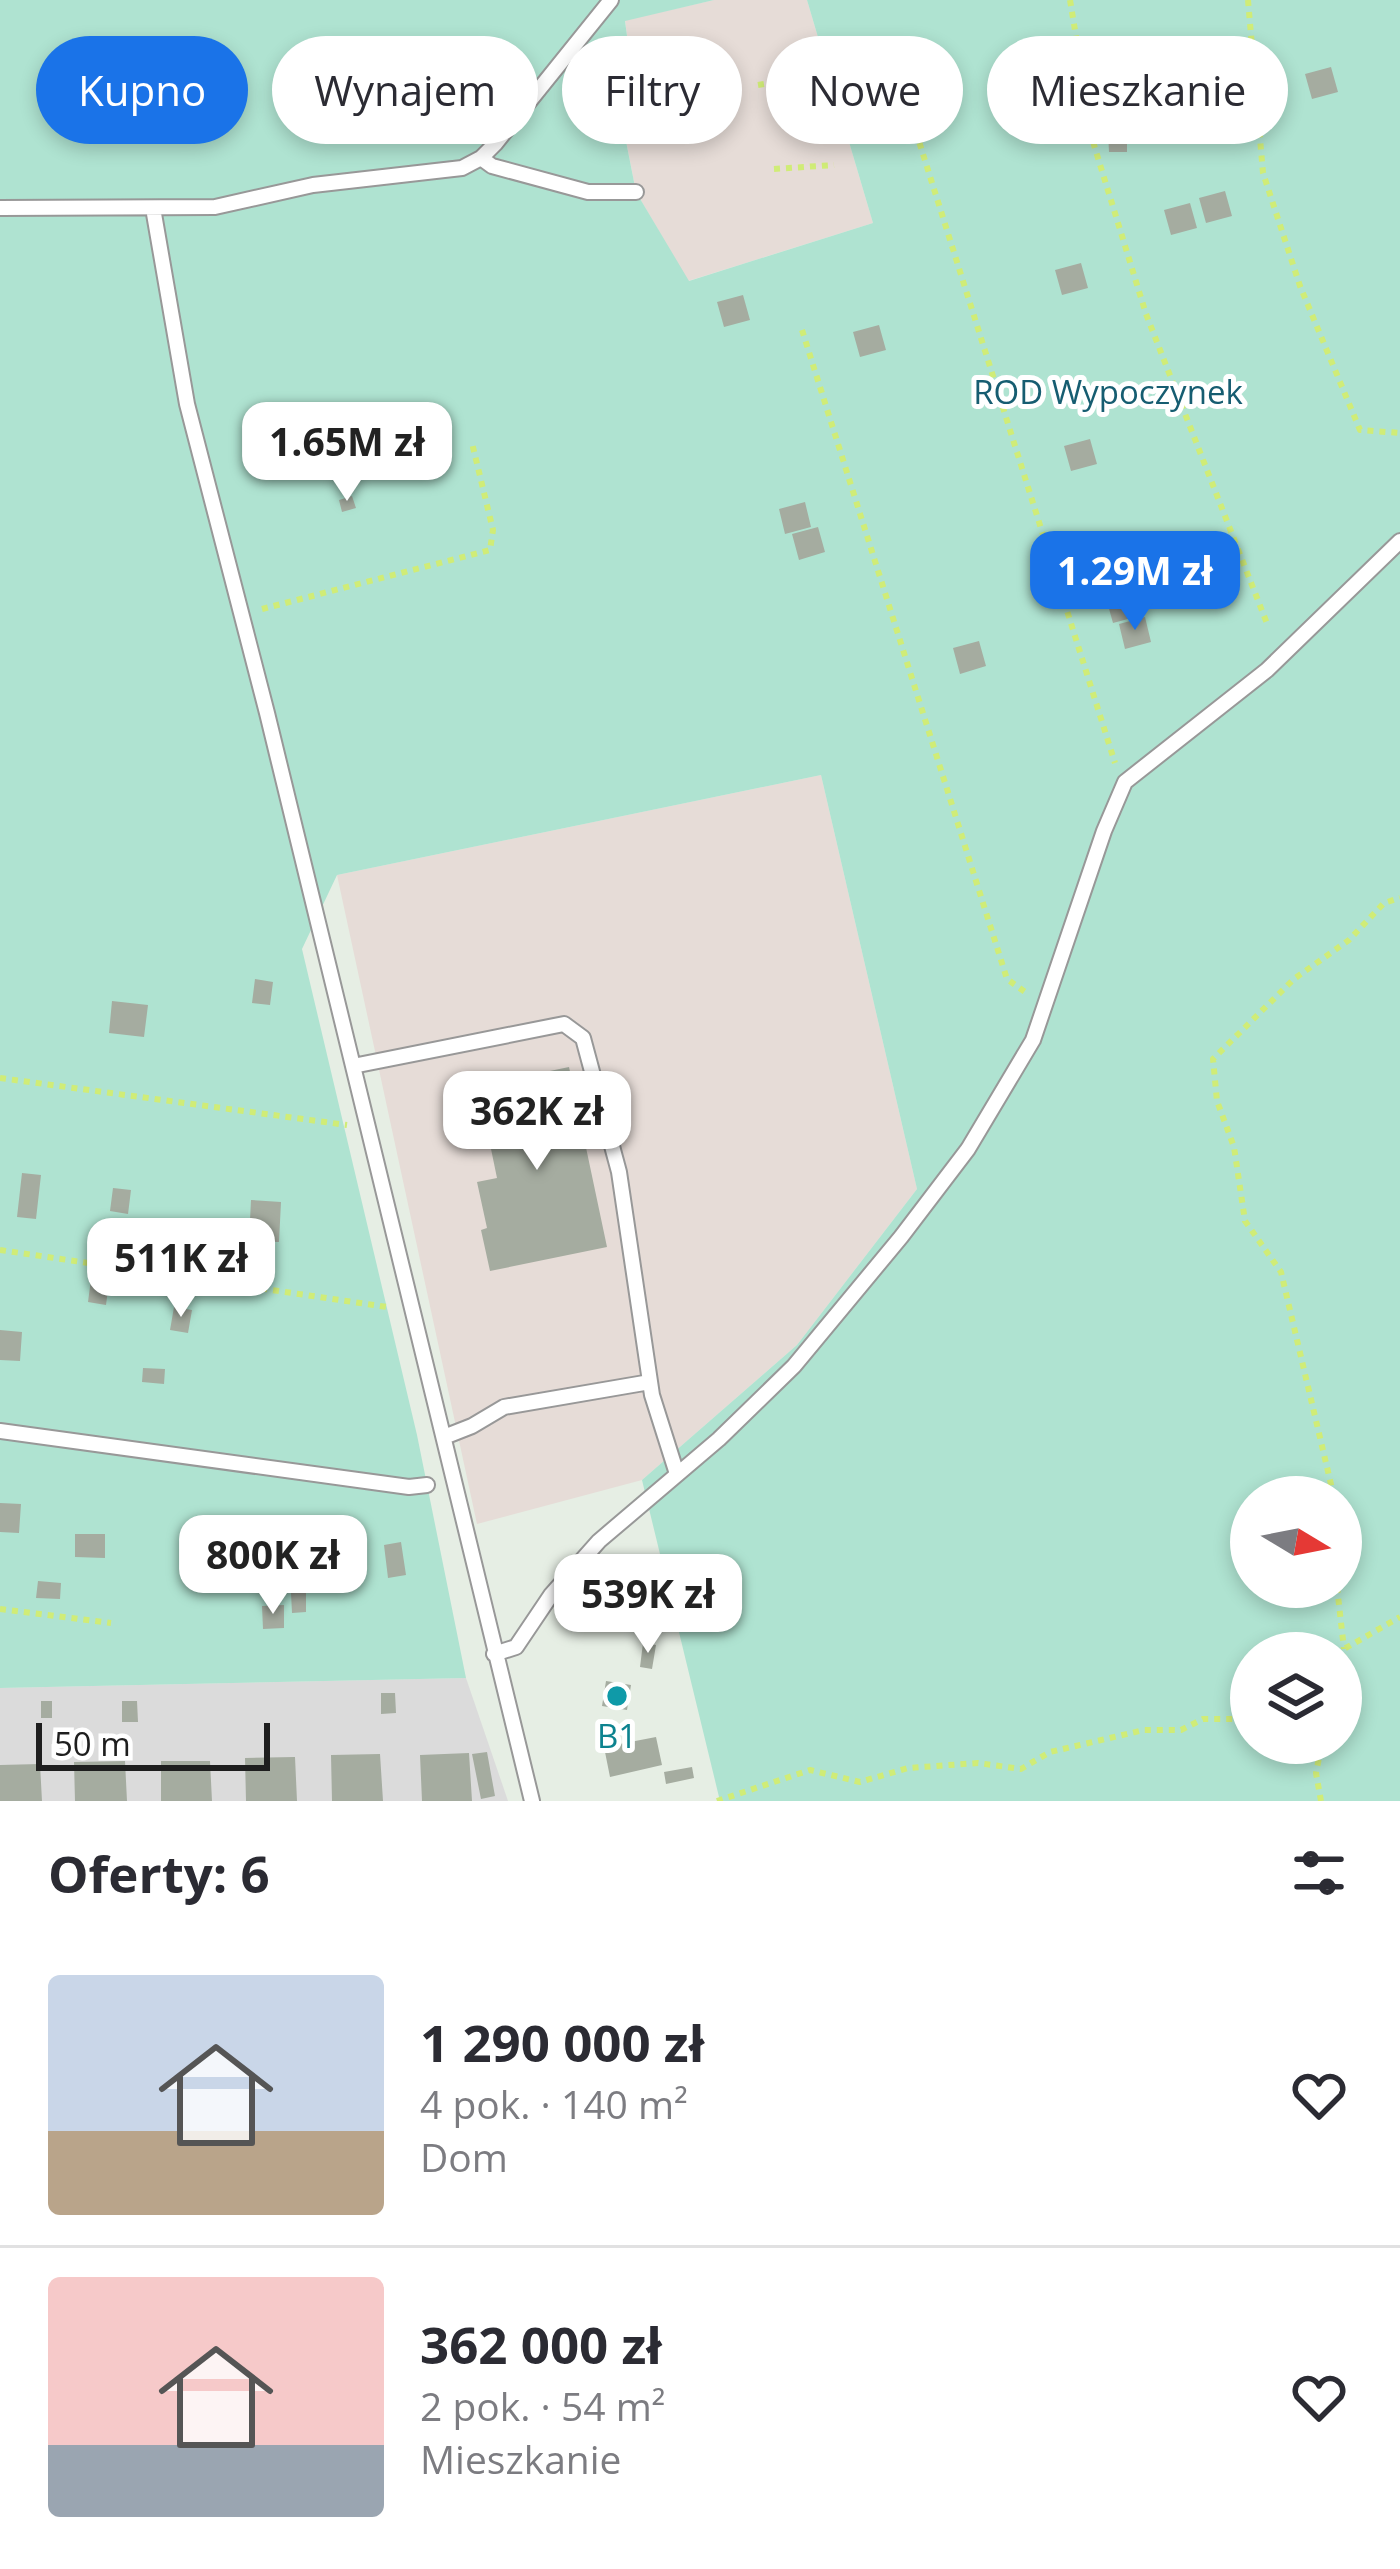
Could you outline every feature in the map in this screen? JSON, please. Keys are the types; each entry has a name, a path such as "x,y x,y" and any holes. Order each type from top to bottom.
{"lane":[{"path":"0,208 215,206 313,185 462,168 481,158 611,0"},
{"path":"481,158 492,166 588,192 636,192"},
{"path":"153,208 187,404 532,1801"},
{"path":"494,1654 516,1647 551,1595 599,1541 794,1366 968,1148 1033,1040 1125,782 1267,670 1400,541"},
{"path":"353,1066 564,1024 584,1038 619,1172 650,1382 677,1474"},
{"path":"444,1437 504,1407 650,1382"},
{"path":"0,1431 409,1487 427,1485"}],"path":[{"path":"1070,0 1094,146 1146,314 1268,626"},
{"path":"1248,0 1263,172 1300,286 1360,430 1400,433"},
{"path":"758,86 766,85"},
{"path":"919,144 1111,757 1125,782"},
{"path":"773,169 834,165"},
{"path":"802,330 1007,979 1023,993 1049,1000"},
{"path":"241,615 490,550 493,530 472,443"},
{"path":"1329,1476 1281,1272 1245,1221 1234,1147 1216,1101 1214,1059 1294,980 1349,940 1384,903 1400,898"},
{"path":"0,1078 368,1128"},
{"path":"0,1250 387,1307"},
{"path":"0,1609 111,1623"},
{"path":"1362,1639 1400,1617"},
{"path":"717,1801 810,1770 860,1782 908,1768 978,1763 1021,1769 1050,1752 1144,1730 1181,1730 1203,1719 1230,1719"},
{"path":"1318,1764 1321,1801"}],"shaded area":[{"path":"714,0 807,0 818,36 766,36 766,144 850,144 873,223 688,281 636,192 627,144 742,144 742,36 627,36 625,20"},
{"path":"821,775 917,1189 797,1345 642,1480 477,1524 337,875"},
{"path":"466,1678 508,1801 0,1801 0,1688"}],"green space":[{"name":"ROD Wypoczynek","path":"0,0 714,0 625,21 627,36 562,36 562,144 627,144 636,192 689,281 873,223 850,144 963,144 963,36 818,36 807,0 1400,0 1400,1801 720,1801 642,1480 797,1345 917,1189 821,775 337,875 302,949 417,1435 466,1678 0,1688"}],"building":[{"path":"1331,67 1338,92 1312,99 1305,74"},
{"path":"1109,144 1127,144 1127,152 1109,152"},
{"path":"1225,191 1232,216 1206,223 1199,198"},
{"path":"1190,203 1197,228 1171,235 1164,210"},
{"path":"1081,263 1088,288 1062,295 1055,270"},
{"path":"743,295 750,320 724,327 717,302"},
{"path":"879,325 886,350 860,357 853,332"},
{"path":"1090,439 1097,464 1071,471 1064,446"},
{"path":"352,496 356,508 342,512 339,500"},
{"path":"805,502 811,527 785,534 779,509"},
{"path":"818,527 825,552 799,560 792,534"},
{"path":"1132,591 1139,616 1113,623 1106,598"},
{"path":"1145,617 1151,642 1125,649 1119,624"},
{"path":"979,641 986,666 960,674 953,648"},
{"path":"255,979 273,982 270,1005 252,1003"},
{"path":"112,1001 148,1005 144,1037 109,1033"},
{"path":"569,1067 607,1247 490,1271 477,1182 497,1178 478,1086"},
{"path":"22,1173 41,1175 36,1219 17,1217"},
{"path":"113,1188 131,1190 128,1214 110,1211"},
{"path":"251,1200 281,1202 279,1242 249,1241"},
{"path":"91,1279 109,1282 106,1305 88,1302"},
{"path":"174,1307 192,1310 188,1333 170,1330"},
{"path":"0,1330 22,1332 20,1361 0,1360"},
{"path":"143,1368 165,1369 164,1384 142,1382"},
{"path":"0,1503 21,1504 19,1533 0,1532"},
{"path":"75,1534 105,1534 105,1558 75,1557"},
{"path":"401,1542 406,1575 388,1578 384,1545"},
{"path":"38,1581 61,1583 60,1599 36,1598"},
{"path":"291,1593 306,1593 306,1612 292,1613"},
{"path":"284,1605 284,1628 263,1629 262,1606"},
{"path":"643,1643 656,1645 652,1669 640,1667"},
{"name":"B1","path":"606,1681 631,1685 627,1710 602,1706"},
{"path":"381,1693 395,1693 396,1713 381,1714"},
{"path":"41,1701 52,1701 52,1718 41,1718"},
{"path":"122,1701 137,1701 138,1722 122,1722"},
{"path":"656,1737 662,1765 610,1777 604,1747"},
{"path":"487,1752 495,1796 481,1799 472,1754"},
{"path":"469,1753 472,1801 422,1801 420,1755"},
{"path":"380,1754 383,1801 332,1801 331,1755"},
{"path":"295,1757 297,1801 246,1801 245,1758"},
{"path":"125,1761 127,1801 75,1801 74,1762"},
{"path":"161,1761 210,1761 212,1801 161,1801"},
{"path":"40,1764 42,1801 0,1801 0,1765"},
{"path":"692,1767 694,1778 666,1784 664,1772"}],"place":[{"name":"B1","path":"617,1696"}]}
